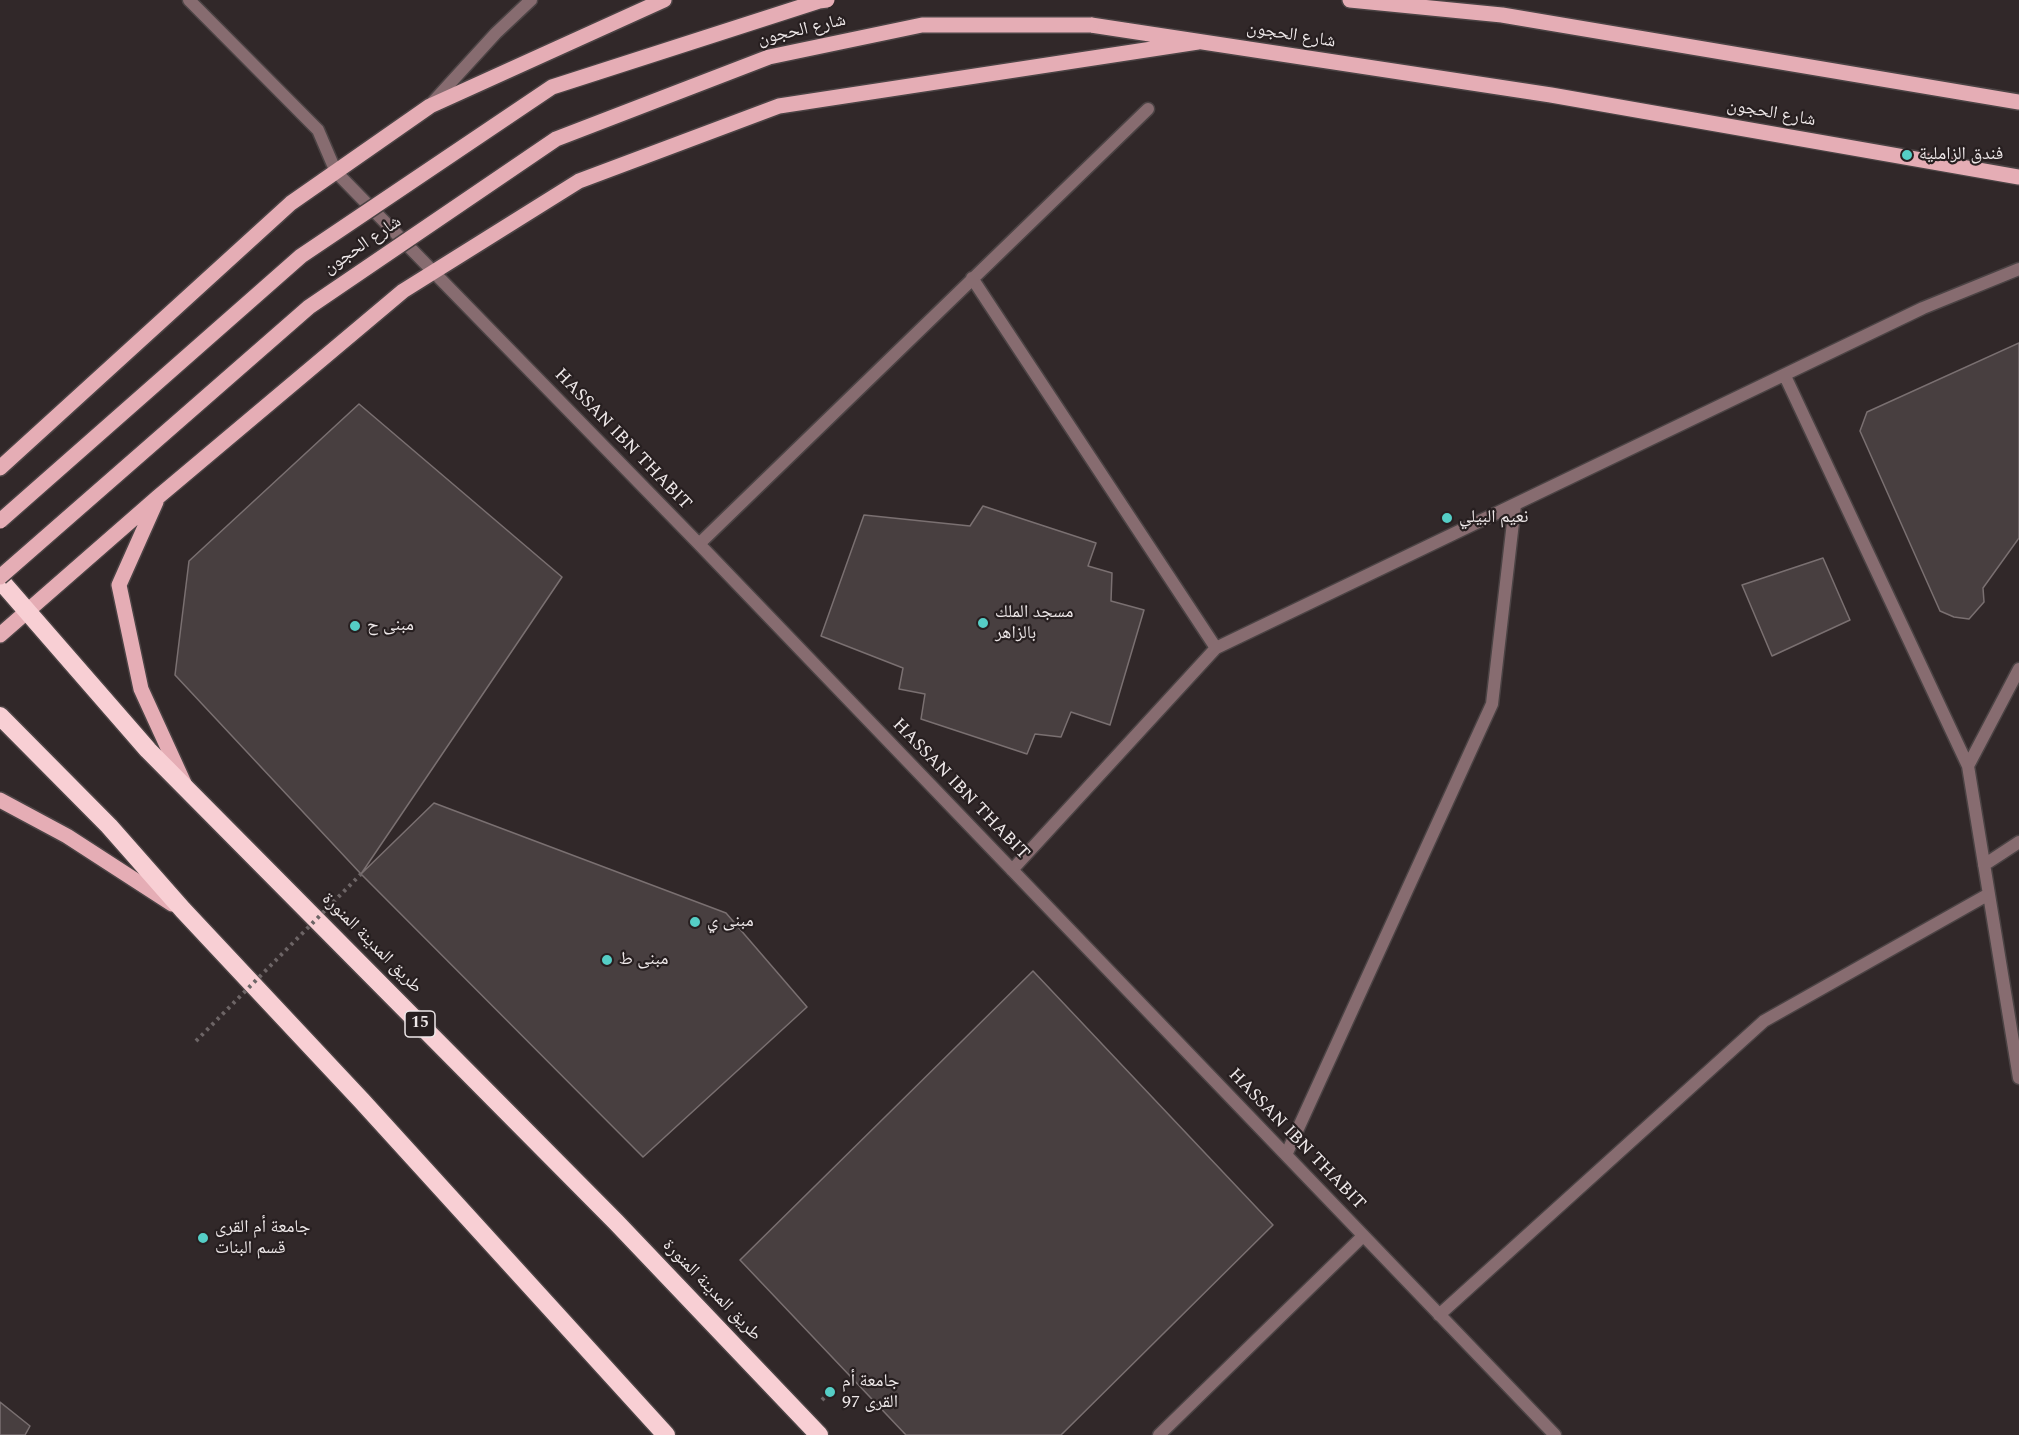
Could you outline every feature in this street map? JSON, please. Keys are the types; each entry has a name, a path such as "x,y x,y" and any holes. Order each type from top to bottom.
{"highway":[{"name":"طريق المدينة المنورة","path":"0,578 148,750 616,1222 819,1435"},
{"path":"0,716 109,826 183,910 362,1101 666,1435"}],"main road":[{"path":"0,468 291,203 430,106 664,0"},
{"name":"شارع الحجون","path":"0,521 301,256 552,87 826,0"},
{"path":"1350,0 1502,15 2019,102"},
{"name":"شارع الحجون","path":"0,578 309,307 556,139 769,57 922,25 1091,25 1551,95 2019,177"},
{"path":"0,635 158,497 402,291 579,181 778,106 1198,42"},
{"path":"158,497 119,585 141,689 185,787"},
{"path":"0,800 67,836 183,910"}],"street":[{"path":"189,0 318,130 336,172"},
{"path":"430,106 496,33 531,0"},
{"path":"699,544 1148,110"},
{"name":"HASSAN IBN THABIT","path":"336,172 699,544 1555,1435"},
{"path":"1012,870 1216,648 1923,309 2019,269"},
{"path":"972,278 1216,648"},
{"path":"1785,376 1968,766 2019,1078"},
{"path":"1286,1155 1492,704 1515,505"},
{"path":"1968,766 2019,669"},
{"path":"1984,865 2019,842"},
{"path":"1439,1315 1764,1021 1989,894"},
{"path":"1158,1435 1363,1236"}],"path":[{"path":"196,1041 362,874"}],"building":[{"path":"2019,343 2019,538 1983,588 1984,602 1969,619 1954,617 1940,611 1860,431 1867,412"},
{"name":"مبنى ح","path":"359,404 562,577 361,874 175,675 189,561"},
{"name":"مسجد الملك بالزاهر","path":"983,506 1096,543 1088,566 1112,573 1111,601 1144,610 1110,725 1071,712 1061,737 1035,734 1027,754 921,719 925,694 899,689 903,668 821,636 864,515 970,526"},
{"path":"1823,558 1850,620 1772,656 1742,585"},
{"name":"مبنى ط","path":"434,803 726,913 807,1007 643,1157 361,874"},
{"path":"1033,971 1273,1225 1061,1435 906,1435 740,1260"},
{"path":"0,1402 30,1426 25,1435 0,1435"}],"place":[{"name":"فندق الزاملية","path":"1907,155"},
{"name":"نعيم البيلي","path":"1447,518"},
{"name":"مسجد الملك بالزاهر","path":"983,623"},
{"name":"مبنى ح","path":"355,626"},
{"name":"مبنى ي","path":"695,922"},
{"name":"مبنى ط","path":"607,960"},
{"name":"جامعة أم القرى قسم البنات","path":"203,1238"},
{"name":"جامعة أم القرى 97","path":"830,1392"}]}
